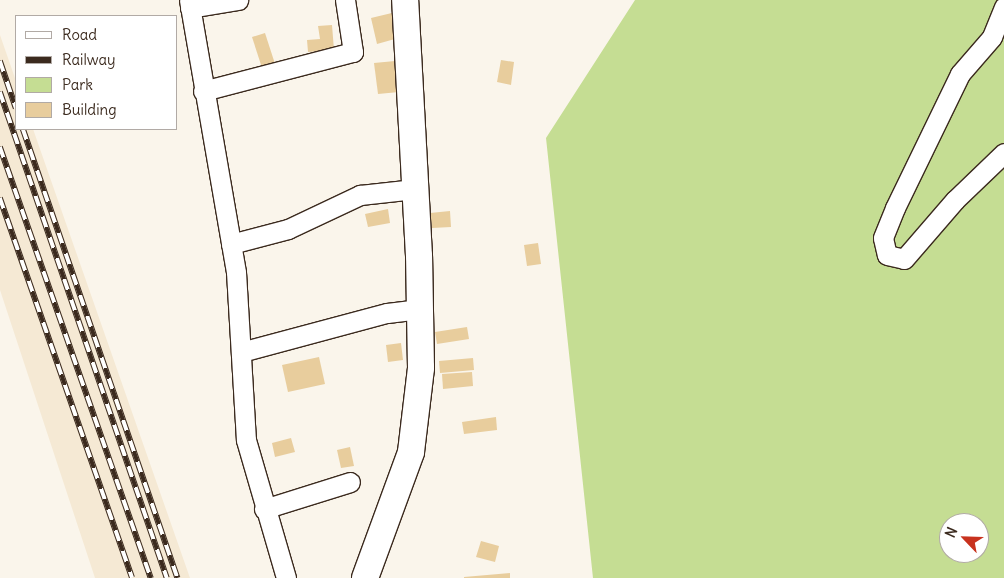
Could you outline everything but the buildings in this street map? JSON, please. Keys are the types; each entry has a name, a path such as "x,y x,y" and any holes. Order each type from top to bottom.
{"street":[{"path":"238,0 190,4 203,91 236,272 246,440 264,509 286,578"},
{"path":"203,91 353,52 345,0"},
{"path":"365,578 411,452 421,368 415,189 405,0"},
{"path":"1004,7 992,37 960,74 895,208 883,238 887,255 904,259 955,200 1004,154"},
{"path":"231,244 288,229 360,195 415,189"},
{"path":"241,352 387,313 420,309"},
{"path":"264,509 350,482"}],"shaded area":[{"path":"0,35 15,78 15,130 33,130 190,578 95,578 0,290"}],"green space":[{"path":"635,0 1004,0 1004,578 593,578 546,138"}],"railway":[{"path":"0,61 15,105"},
{"path":"0,92 167,578"},
{"path":"23,130 178,578"},
{"path":"0,147 151,578"},
{"path":"0,198 132,578"}]}
